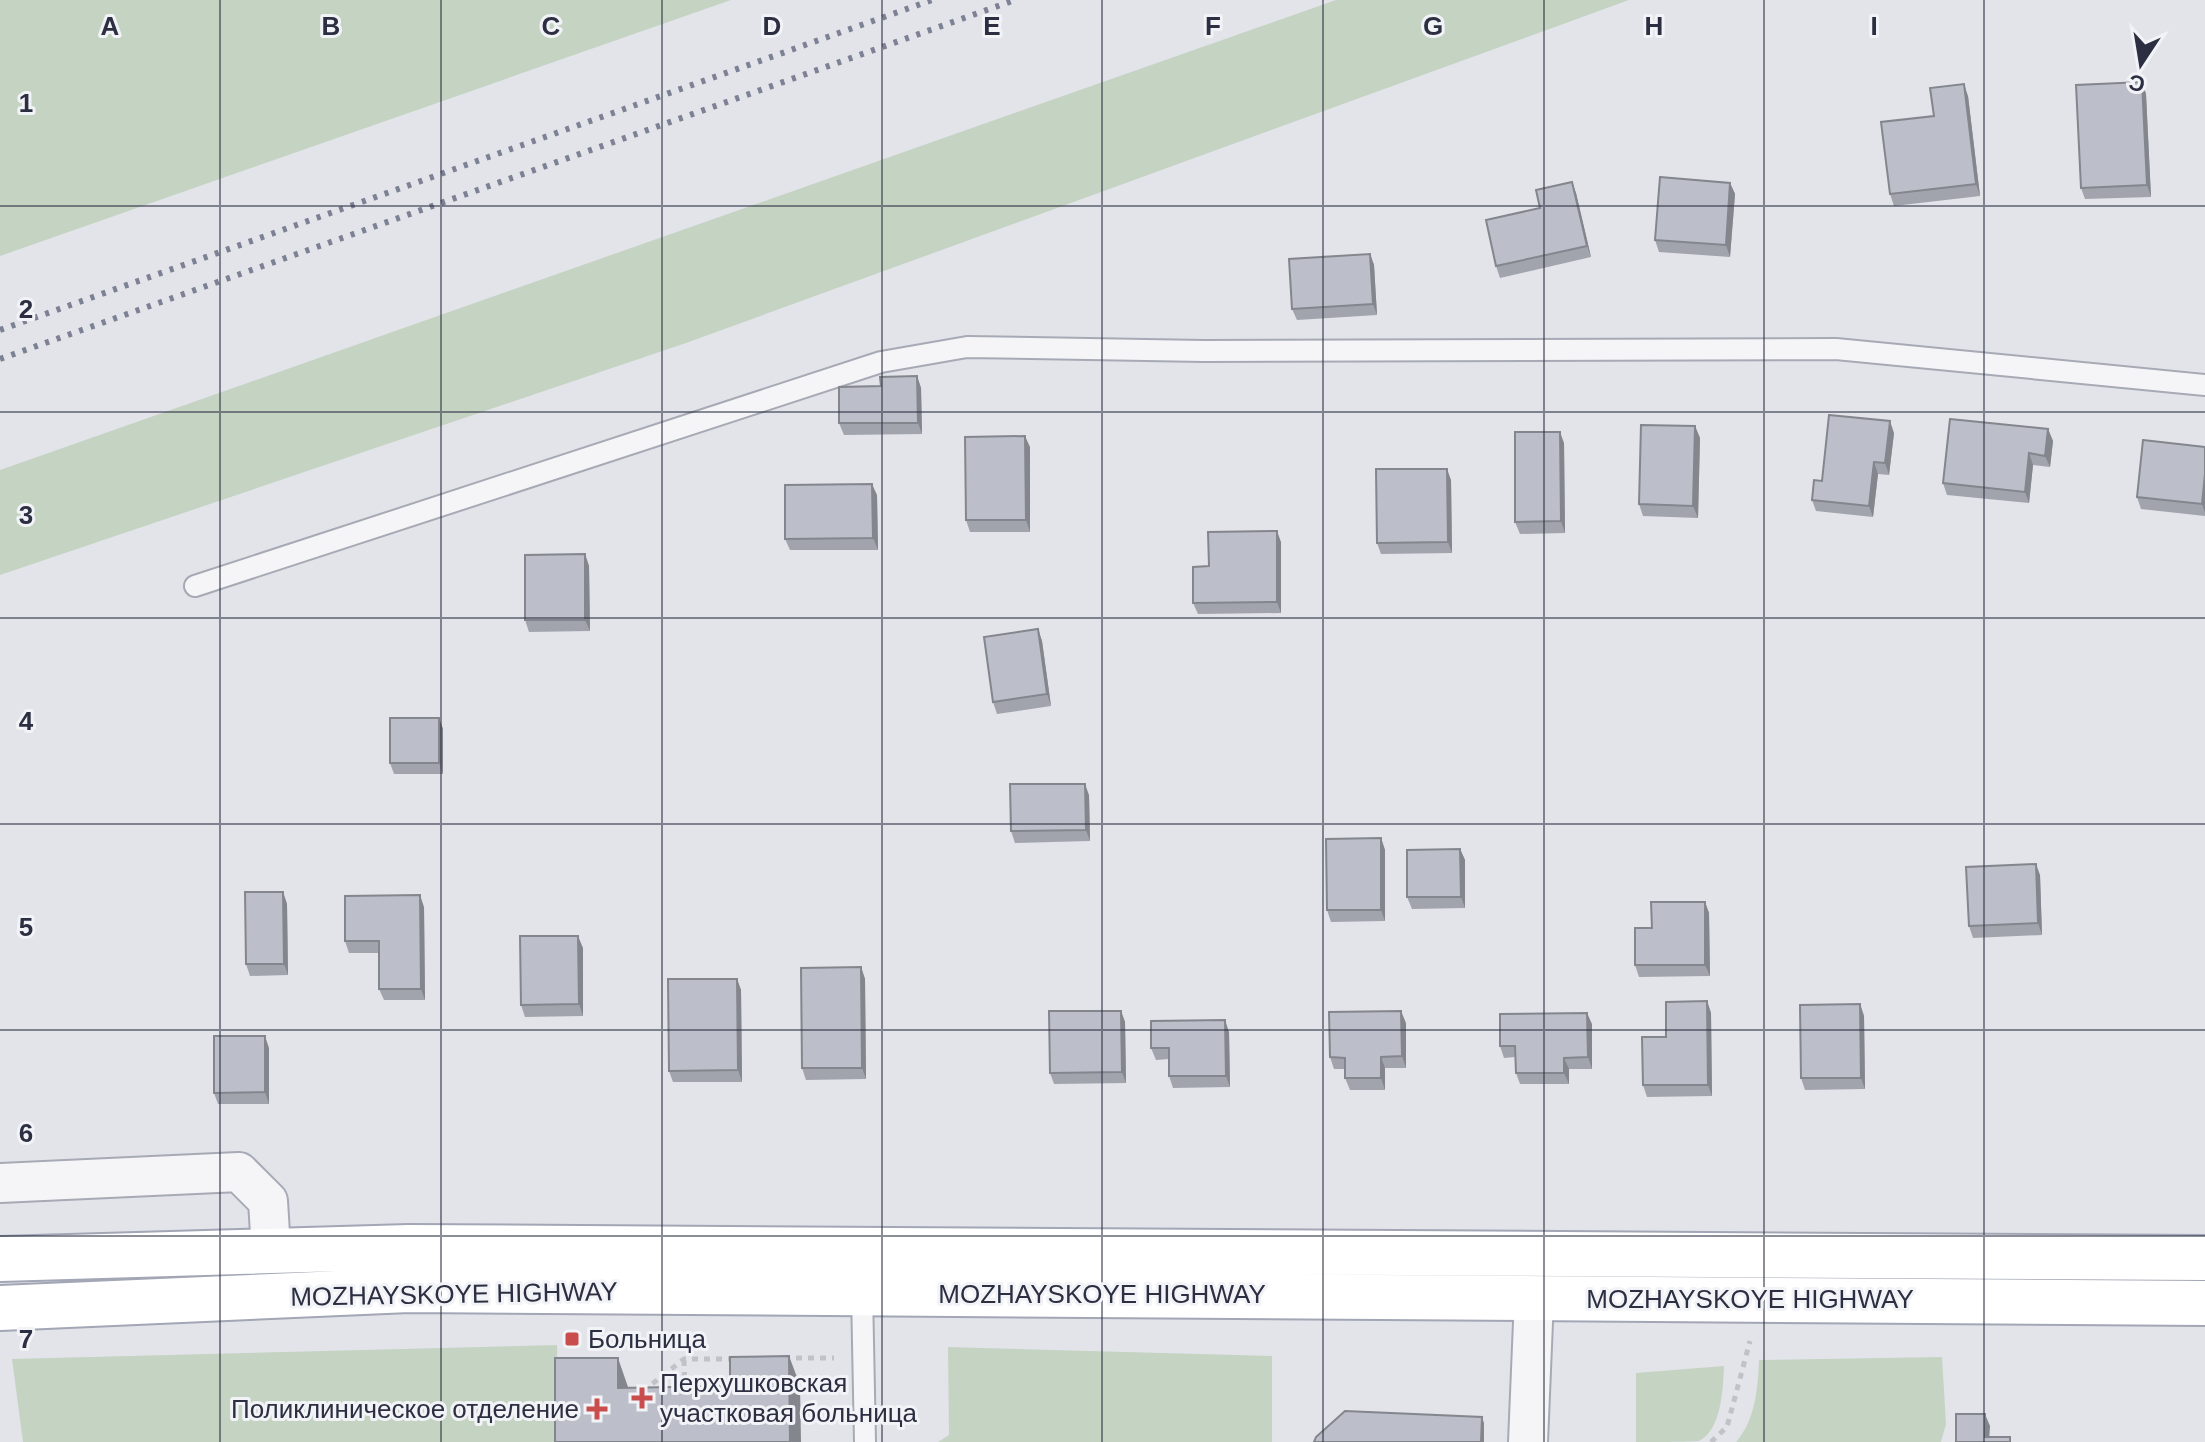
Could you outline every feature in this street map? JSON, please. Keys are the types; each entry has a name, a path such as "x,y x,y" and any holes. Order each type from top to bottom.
{"main road":[{"name":"MOZHAYSKOYE HIGHWAY","path":"0,1259 424,1247 2205,1258"},
{"name":"MOZHAYSKOYE HIGHWAY","path":"0,1308 409,1290 2205,1303"}],"street":[{"path":"0,1183 239,1172 268,1201 271,1250"},
{"path":"1528,1442 1534,1298"}],"lane":[{"path":"195,586 881,362 967,347 1204,351 1836,349 2205,385"},
{"path":"862,1292 865,1442"}],"path":[{"path":"1711,1442 1727,1427 1751,1334"},
{"path":"774,1358 863,1358"},
{"path":"640,1394 684,1359 744,1359"},
{"path":"684,1359 685,1402"}],"green space":[{"path":"0,0 731,0 0,256"},
{"path":"1336,0 1629,0 686,343 0,575 0,470"},
{"path":"557,1345 559,1442 23,1442 12,1359"},
{"path":"948,1347 1272,1356 1272,1442 938,1442 949,1435"},
{"path":"1942,1357 1946,1424 1941,1442 1736,1442 1751,1414 1759,1360"},
{"path":"1724,1366 1720,1407 1707,1435 1699,1441 1636,1442 1636,1373"}],"building":[{"path":"2142,82 2147,185 2081,188 2076,85"},
{"path":"1964,84 1976,184 1890,194 1881,122 1934,116 1930,88"},
{"path":"1660,177 1730,183 1726,245 1655,240"},
{"path":"1572,182 1587,246 1496,266 1486,220 1540,208 1536,190"},
{"path":"1370,254 1373,304 1292,309 1289,259"},
{"path":"917,376 918,423 839,423 839,387 881,386 880,377"},
{"path":"1829,415 1890,421 1885,463 1874,462 1869,506 1812,500 1814,480 1822,481"},
{"path":"1950,419 2048,429 2045,456 2029,453 2025,492 1943,483"},
{"path":"1641,425 1695,426 1693,506 1639,504"},
{"path":"1515,432 1560,432 1561,521 1515,522"},
{"path":"1025,436 1026,520 966,520 965,437"},
{"path":"2143,440 2205,447 2202,504 2137,497"},
{"path":"1376,469 1447,469 1448,542 1377,543"},
{"path":"872,484 873,538 785,539 785,485"},
{"path":"1277,531 1277,602 1193,603 1193,567 1209,566 1208,532"},
{"path":"585,554 585,620 525,620 525,555"},
{"path":"1038,629 1047,694 993,702 984,637"},
{"path":"390,718 439,718 439,763 390,763"},
{"path":"1010,784 1085,784 1086,830 1011,831"},
{"path":"1381,838 1381,910 1327,910 1326,839"},
{"path":"1460,849 1461,897 1407,897 1407,850"},
{"path":"2036,864 2038,923 1969,926 1966,867"},
{"path":"245,892 283,892 284,964 246,964"},
{"path":"420,895 421,989 379,989 379,941 345,941 345,896"},
{"path":"1651,902 1705,902 1705,965 1635,965 1635,928 1652,928"},
{"path":"520,936 578,936 579,1004 521,1005"},
{"path":"861,967 862,1068 802,1068 801,968"},
{"path":"668,979 737,979 738,1070 669,1071"},
{"path":"1707,1001 1708,1085 1643,1085 1642,1037 1666,1037 1666,1002"},
{"path":"1860,1004 1861,1078 1801,1078 1800,1005"},
{"path":"1049,1011 1121,1011 1122,1072 1050,1073"},
{"path":"1401,1011 1402,1056 1381,1057 1381,1078 1345,1078 1345,1058 1330,1057 1329,1012"},
{"path":"1587,1013 1588,1057 1564,1058 1564,1073 1516,1073 1515,1046 1500,1046 1500,1014"},
{"path":"1225,1020 1226,1076 1169,1076 1169,1048 1151,1048 1151,1021"},
{"path":"214,1036 265,1036 265,1092 214,1093"},
{"path":"789,1356 790,1442 555,1442 555,1358 618,1358 618,1388 730,1386 730,1357"},
{"path":"1345,1411 1482,1417 1481,1442 1314,1442"},
{"path":"1956,1414 1985,1414 1985,1437 2010,1437 2010,1442 1956,1442"}],"railway":[{"path":"0,330 932,0"},
{"path":"0,359 1015,0"}],"place":[{"name":"Больница","path":"572,1339"},
{"name":"Перхушковская участковая больница","path":"642,1398"},
{"name":"Поликлиническое отделение","path":"597,1409"}]}
